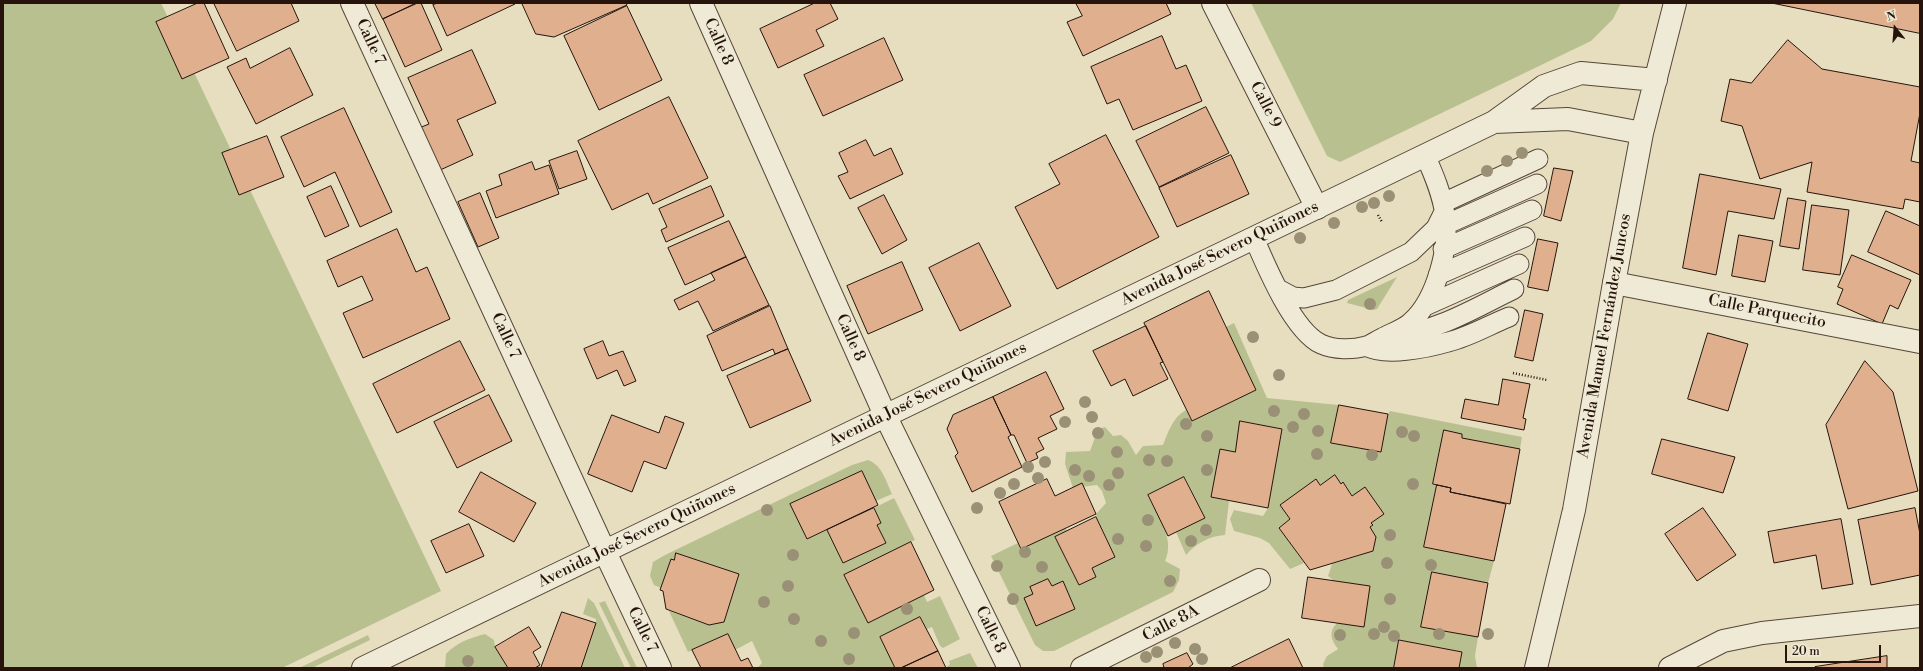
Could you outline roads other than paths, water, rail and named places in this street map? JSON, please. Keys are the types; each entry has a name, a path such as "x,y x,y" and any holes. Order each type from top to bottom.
{"street":[{"name":"Calle 7","path":"352,3 660,668"},
{"name":"Calle 8","path":"701,3 885,415 1009,668"},
{"name":"Calle 9","path":"1213,3 1318,208"},
{"name":"Avenida Manuel Fernández Juncos","path":"1536,668 1574,510 1642,133 1675,3"},
{"name":"Avenida José Severo Quiñones","path":"363,668 1494,122 1544,86 1581,73 1656,80"},
{"name":"Avenida José Severo Quiñones","path":"1494,122 1568,119 1642,133"},
{"name":"Calle Parquecito","path":"1614,283 1920,342"},
{"name":"Calle 8A","path":"1082,668 1259,580"},
{"path":"1670,668 1723,641 1762,633 1920,616"}],"lane":[{"path":"1254,238 1278,289 1296,321 1310,336 1321,344 1340,349 1366,346 1411,323 1425,306 1435,285 1443,249 1444,213 1437,183 1425,155"},
{"path":"1278,289 1293,297 1304,298 1336,290 1411,252 1436,228 1444,213 1538,159"},
{"path":"1444,213 1537,184"},
{"path":"1443,249 1532,210"},
{"path":"1438,275 1525,237"},
{"path":"1425,306 1519,264"},
{"path":"1385,336 1426,329 1467,313 1514,289"},
{"path":"1366,346 1372,350 1393,351 1449,342 1509,317"}]}
